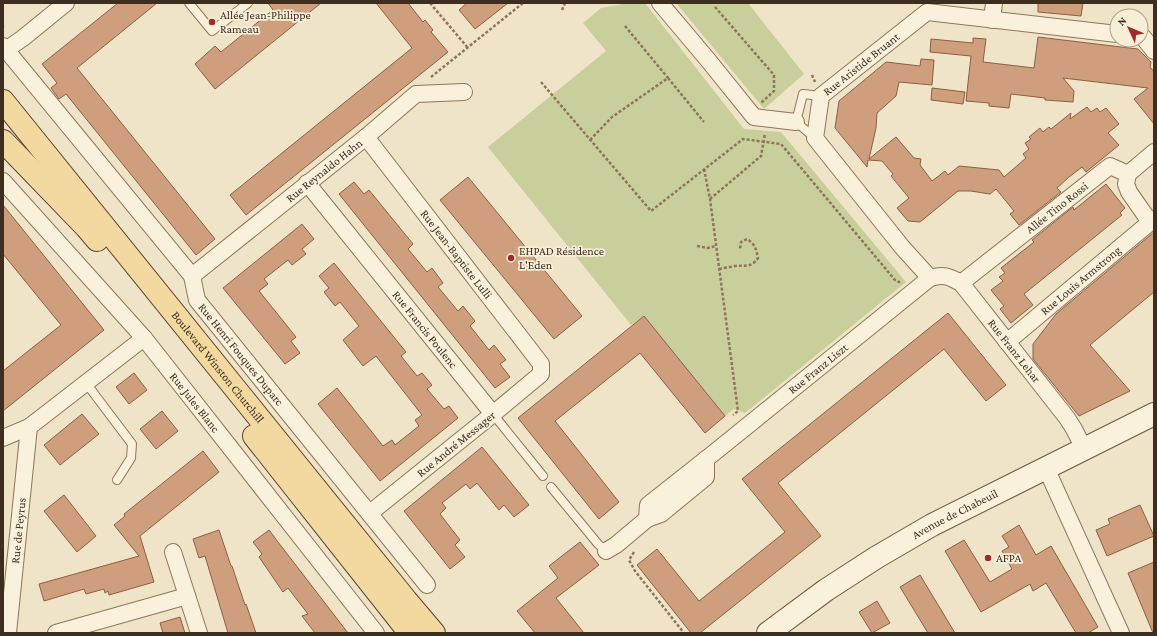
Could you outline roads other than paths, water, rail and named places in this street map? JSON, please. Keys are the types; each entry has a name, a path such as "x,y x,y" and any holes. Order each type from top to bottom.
{"main road":[{"name":"Boulevard Winston Churchill","path":"3,101 434,633"},
{"name":"Boulevard Winston Churchill","path":"3,141 86,227 272,458 408,633"},
{"name":"Avenue de Chabeuil","path":"768,633 826,590 877,557 932,525 1154,414"}],"street":[{"path":"4,49 23,38 66,3"},
{"path":"660,3 754,117 796,122"},
{"path":"992,20 994,3"},
{"name":"Rue Aristide Bruant","path":"815,138 821,96 928,12 1109,33"},
{"path":"1149,40 1154,51"},
{"name":"Rue Henri Fouques Duparc","path":"4,49 192,276 197,300 427,585"},
{"name":"Rue Reynaldo Hahn","path":"192,276 366,137 416,94 464,92"},
{"name":"Rue Jean-Baptiste Lulli","path":"366,137 542,364 541,374"},
{"path":"815,138 902,247 925,272 950,277 961,283"},
{"path":"1152,220 1129,192 1126,184 1128,174 1154,152"},
{"name":"Allée Tino Rossi","path":"961,283 1110,166 1128,174"},
{"name":"Rue Jules Blanc","path":"3,181 144,338 376,633"},
{"name":"Rue Francis Poulenc","path":"307,184 493,414"},
{"name":"Rue Louis Armstrong","path":"1007,342 1152,220"},
{"name":"Rue Franz Liszt","path":"606,551 634,531 647,519 648,505 706,459 925,272"},
{"name":"Rue Franz Lehar","path":"961,283 1067,418 1074,428 1084,449"},
{"path":"3,438 28,427 144,338"},
{"name":"Rue André Messager","path":"370,513 541,374"},
{"name":"Rue de Peyrus","path":"8,633 9,567 28,427"},
{"path":"1046,468 1121,633"},
{"path":"174,552 199,633"},
{"path":"56,633 187,596"}],"lane":[{"path":"189,3 212,32 248,3"},
{"path":"815,138 796,122 803,94 821,96"},
{"path":"86,382 132,444 130,458 117,480"},
{"name":"Rue Francis Poulenc","path":"493,414 543,476"},
{"path":"551,487 598,544 606,551"}],"place":[{"name":"Allée Jean-Philippe Rameau","path":"212,22"},
{"name":"EHPAD Résidence L'Eden","path":"511,258"},
{"name":"AFPA","path":"988,558"}]}
